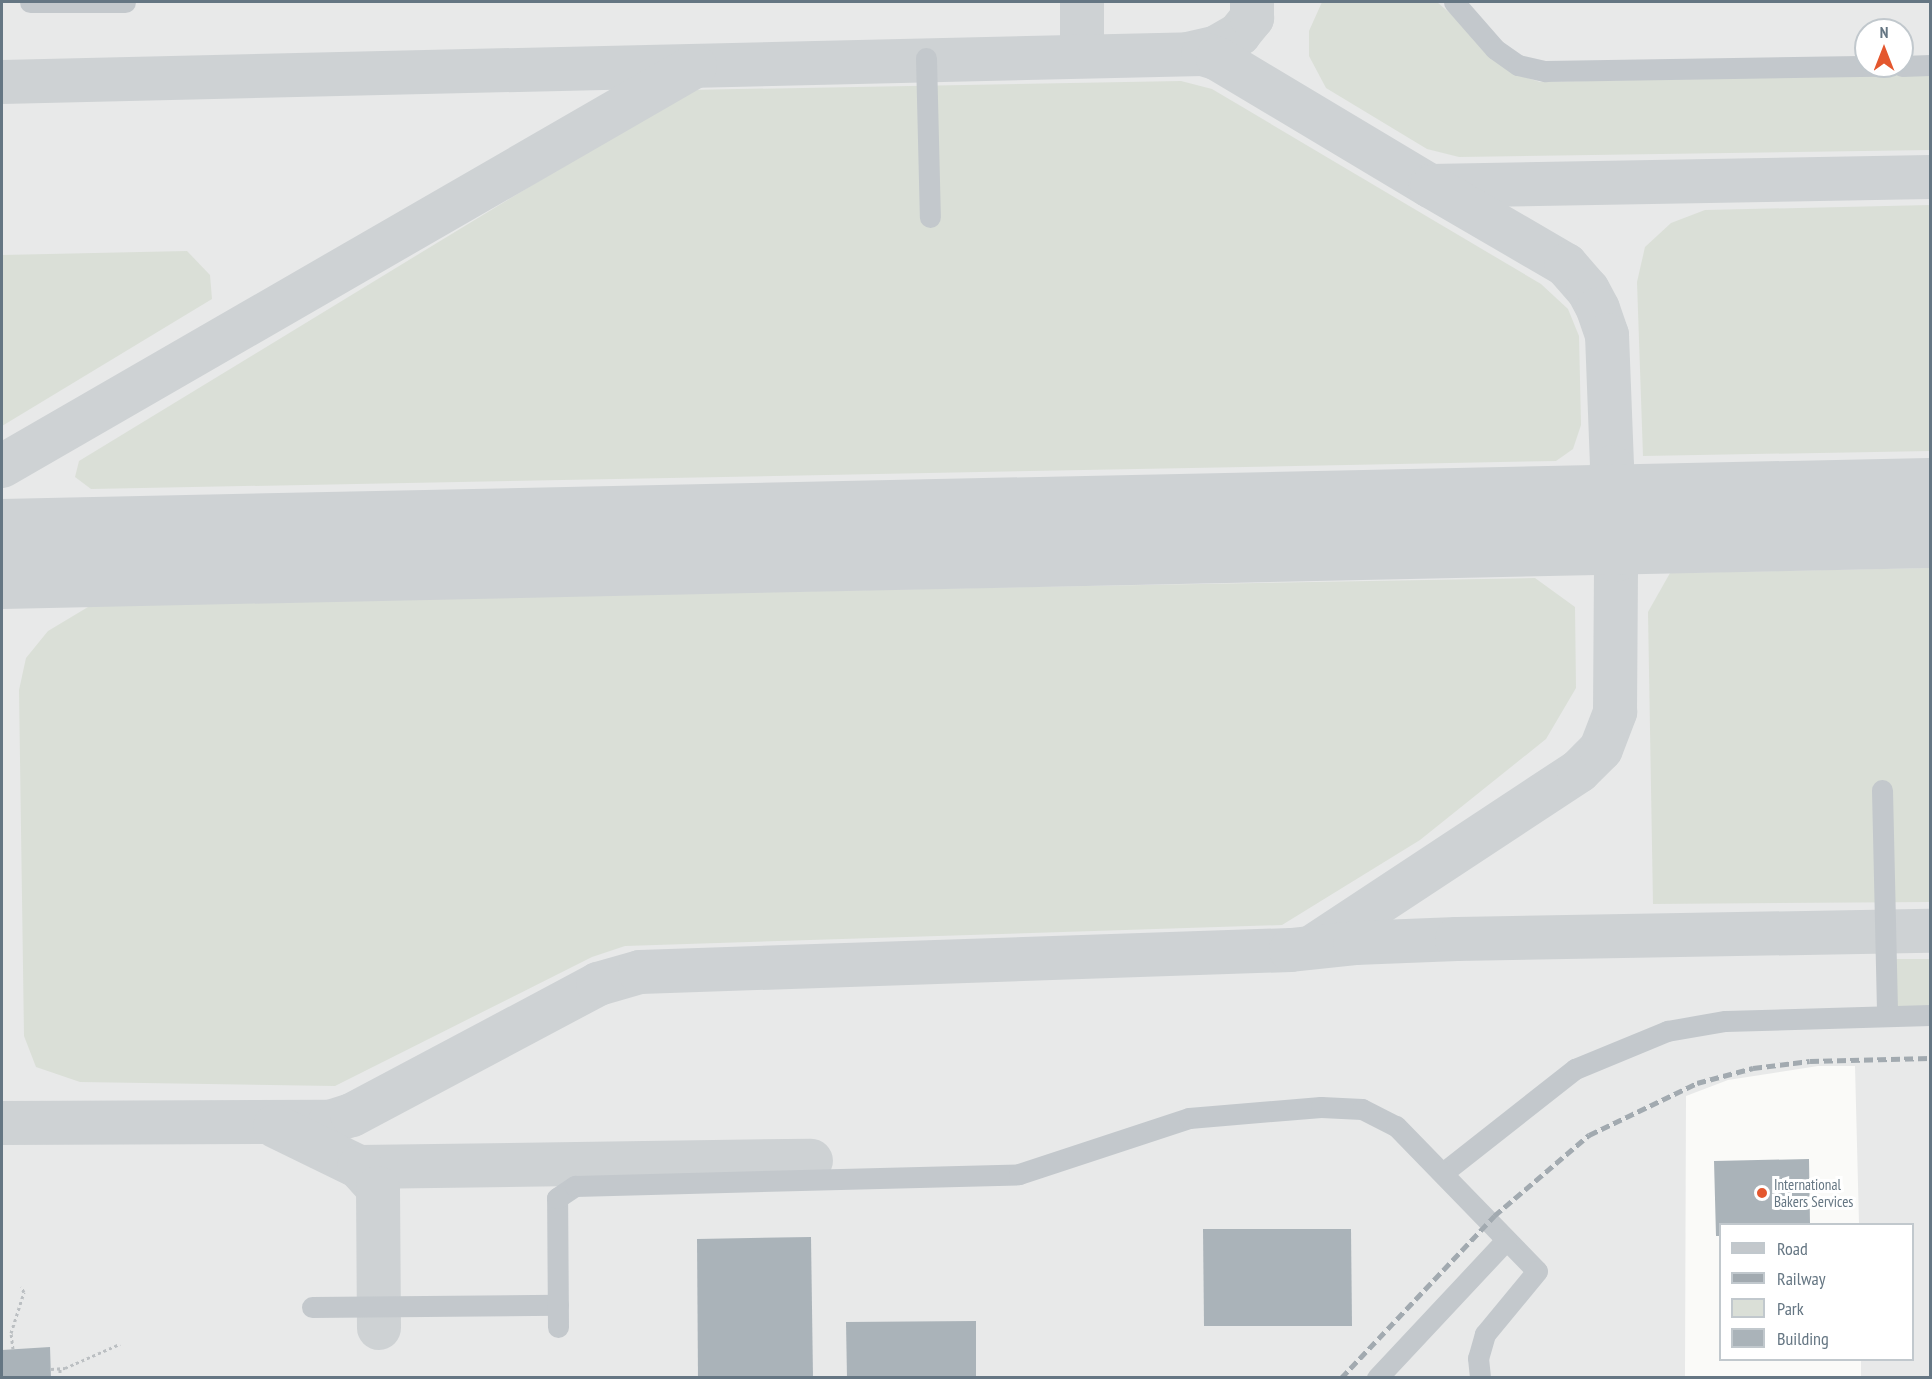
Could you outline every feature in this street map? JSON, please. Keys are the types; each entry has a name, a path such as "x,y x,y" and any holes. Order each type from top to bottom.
{"lane":[{"path":"30,2 125,2"},
{"path":"1454,2 1495,49 1518,65 1545,71 1854,66"},
{"path":"926,58 930,217"},
{"path":"1914,66 1930,65"},
{"path":"1882,790 1887,1016"},
{"path":"1444,1172 1575,1070 1667,1031 1725,1021 1930,1015"},
{"path":"558,1327 557,1198 575,1186 1019,1174 1188,1118 1321,1107 1362,1109 1396,1126 1444,1172 1537,1271 1485,1334 1478,1358 1480,1377"},
{"path":"1377,1377 1506,1240"},
{"path":"312,1307 558,1305"}],"path":[{"path":"13,1350 11,1333 24,1292 21,1287"},
{"path":"51,1369 60,1369 120,1344"},
{"path":"60,1369 60,1377"}],"shaded area":[{"path":"2,2 1930,2 1930,1377 1861,1377 1861,1361 1914,1361 1914,1223 1859,1223 1855,1066 1818,1066 1728,1080 1686,1096 1685,1377 2,1378"}],"green space":[{"path":"1322,2 1437,2 1522,76 1540,82 1854,76 1854,78 1914,78 1914,74 1930,74 1930,150 1459,157 1427,149 1326,88 1309,56 1309,31"},
{"path":"1181,81 1212,89 1541,284 1568,309 1579,336 1581,425 1573,449 1556,461 91,489 75,477 79,461 688,90"},
{"path":"1930,205 1930,451 1643,456 1637,282 1645,247 1671,223 1705,210"},
{"path":"187,251 210,275 212,299 2,426 2,255"},
{"path":"1930,568 1930,902 1653,904 1648,612 1670,573"},
{"path":"1535,578 1575,607 1576,688 1546,739 1420,840 1282,925 625,946 592,957 335,1086 80,1082 36,1067 24,1036 19,690 26,658 48,631 93,604"},
{"path":"1895,959 1930,959 1930,1007 1895,1007"}],"building":[{"name":"International Bakers Services","path":"1809,1159 1810,1223 1719,1223 1719,1236 1716,1236 1714,1161"},
{"path":"1203,1229 1351,1229 1352,1326 1204,1326"},
{"path":"811,1237 813,1378 698,1378 697,1239"},
{"path":"976,1321 976,1378 847,1378 846,1322"},
{"path":"50,1347 51,1378 2,1378 2,1350"}],"taxiway":[{"path":"1082,2 1082,55"},
{"path":"1188,54 1215,48 1239,34 1252,18 1252,2"},
{"path":"2,82 1203,54 1218,59 1430,186 1930,177"},
{"path":"2,466 695,66"},
{"path":"1432,187 1566,265 1588,290 1598,309 1607,335 1612,467 1606,489 1592,501 1548,523"},
{"path":"1315,945 1579,771 1601,749 1615,712 1616,560 1596,539 1548,523"},
{"path":"2,1123 330,1122 352,1115 598,984 640,972 1291,950 1355,943 1457,939 1930,931"},
{"path":"275,1126 359,1167 811,1161"},
{"path":"359,1167 378,1188 379,1328"}],"runway":[{"path":"2,554 1930,513"}],"railway":[{"path":"1341,1378 1494,1216 1589,1135 1697,1083 1753,1068 1810,1061 1930,1058"}],"place":[{"name":"International Bakers Services","path":"1762,1193"}]}
